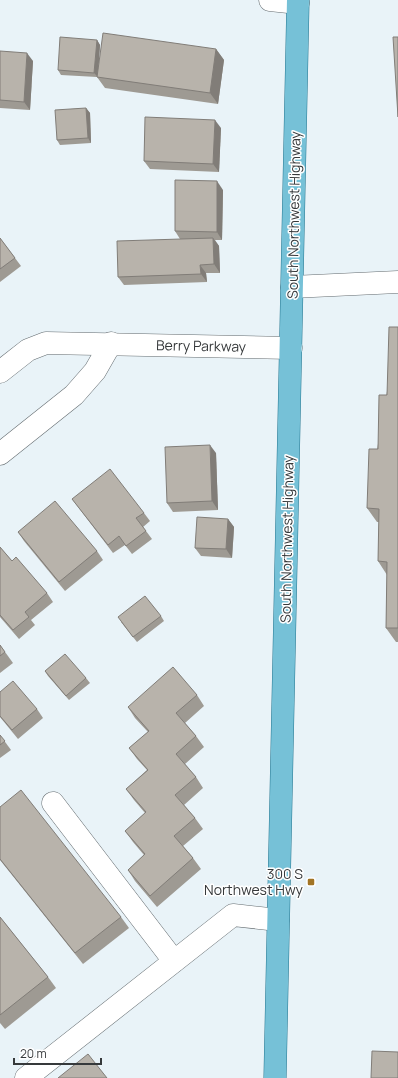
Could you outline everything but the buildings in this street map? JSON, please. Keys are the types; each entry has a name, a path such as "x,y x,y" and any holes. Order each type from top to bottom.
{"main road":[{"name":"South Northwest Highway","path":"275,1078 298,2"}],"street":[{"path":"270,0 298,2"},
{"path":"292,287 398,282"},
{"name":"Berry Parkway","path":"0,372 28,350 46,343 290,348"},
{"path":"0,454 74,395 95,371 111,344"},
{"path":"53,803 174,961"},
{"path":"26,1078 233,915 278,920"}],"place":[{"name":"300 S Northwest Hwy","path":"311,882"}]}
